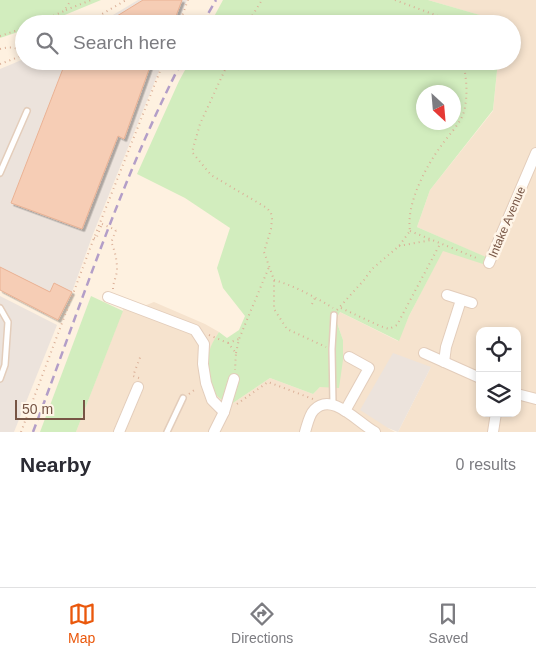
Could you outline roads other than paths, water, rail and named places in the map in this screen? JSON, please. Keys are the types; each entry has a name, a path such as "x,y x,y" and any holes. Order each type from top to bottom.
{"street":[{"name":"Intake Avenue","path":"489,263 536,155"},
{"path":"448,295 472,303"},
{"path":"110,297 196,330 204,344 203,364 206,384 212,400 224,412"},
{"path":"444,362 446,347 461,300"},
{"path":"424,353 476,376"},
{"path":"345,411 369,368 349,357"},
{"path":"214,432 224,412 234,378"},
{"path":"119,432 138,387"},
{"path":"521,395 536,399"},
{"path":"305,432 313,411 329,403 345,411 375,432"},
{"path":"493,432 495,417"}],"lane":[{"path":"0,173 27,111"},
{"path":"0,308 8,322 4,370 0,379"},
{"path":"329,403 335,313"},
{"path":"167,432 183,398"}],"railway":[{"path":"207,15 216,0"},
{"path":"33,432 120,198 178,70"}]}
